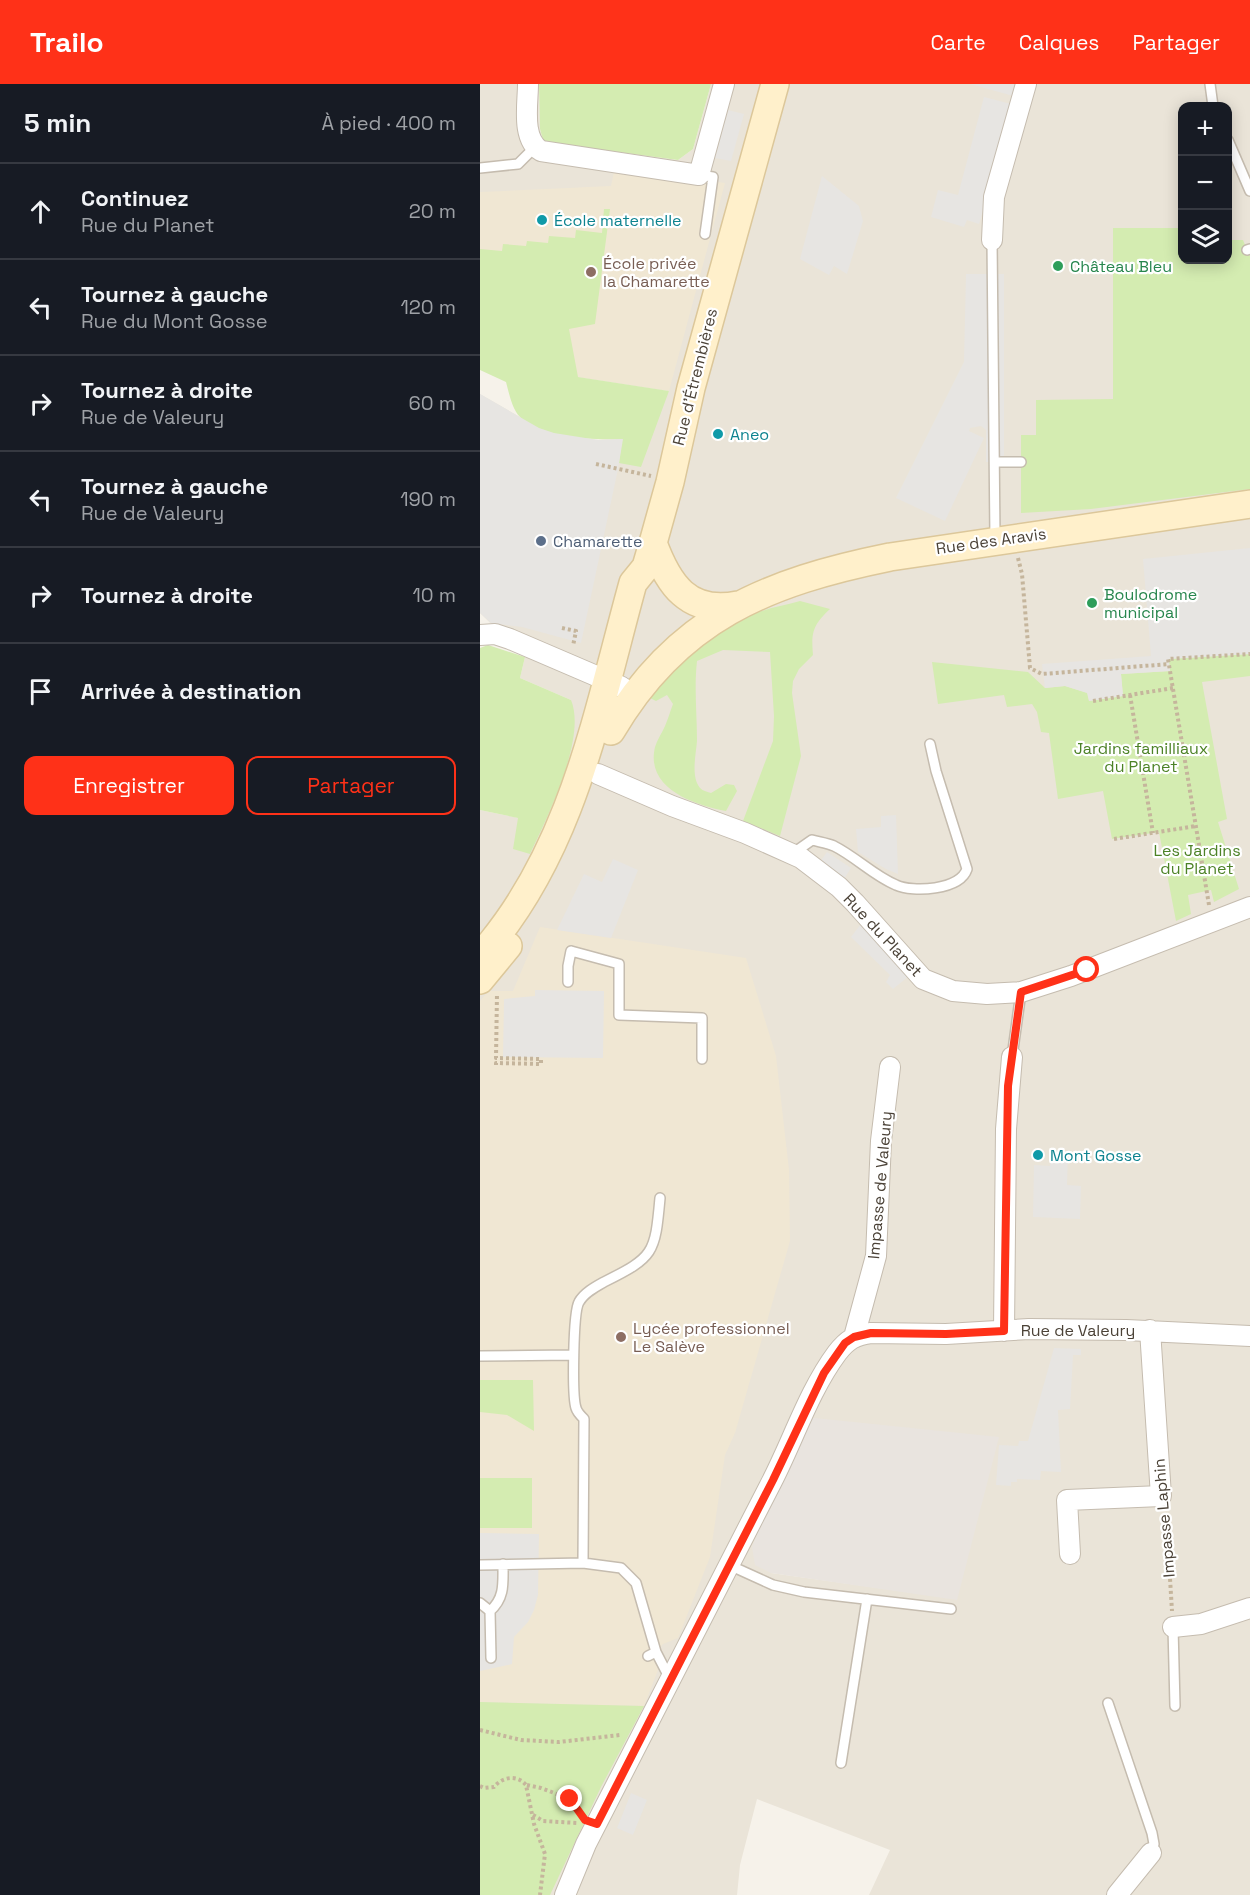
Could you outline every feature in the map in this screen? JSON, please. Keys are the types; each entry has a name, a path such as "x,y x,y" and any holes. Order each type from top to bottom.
{"main road":[{"name":"Rue d'Étrembières","path":"480,956 519,904 549,851 577,784 649,586 649,555 670,482 684,415 775,84"},
{"name":"Rue des Aravis","path":"739,604 772,590 839,568 890,557 1250,504"},
{"path":"649,555 661,564 671,583 687,597 707,606 739,604"},
{"path":"611,731 631,698 661,662 694,633 739,604"},
{"name":"Rue d'Étrembières","path":"489,986 514,939 546,890 570,844 598,774 611,731 615,683"}],"street":[{"path":"528,84 529,133 534,147 545,152 699,175 724,84"},
{"path":"992,240 994,197 1026,84"},
{"path":"480,635 502,636 615,683"},
{"name":"Rue du Planet","path":"598,774 792,854 839,887 923,979 953,991 987,994 1021,992 1071,976 1250,907"},
{"path":"1004,1331 1006,1139 1011,1057"},
{"name":"Impasse de Valeury","path":"854,1337 876,1256 881,1141 890,1067"},
{"name":"Rue de Valeury","path":"854,1337 889,1332 946,1334 1029,1329 1150,1330 1250,1336"},
{"name":"Impasse Laphin","path":"1150,1330 1161,1496"},
{"path":"565,1895 596,1826 670,1679 785,1461 824,1373 837,1354 854,1337"},
{"path":"1070,1554 1067,1500 1161,1496"},
{"path":"1173,1627 1201,1624 1250,1608"},
{"path":"1118,1895 1152,1853"}],"lane":[{"path":"1210,84 1213,102"},
{"path":"480,168 518,164 534,147"},
{"path":"1232,151 1250,191"},
{"path":"699,175 713,177 705,234"},
{"path":"992,240 995,541"},
{"path":"994,462 1021,462"},
{"path":"792,854 812,840 832,845 898,886 939,888 959,881 965,876 967,869 936,771 930,744"},
{"path":"568,982 571,951 619,964 619,1015 702,1018 702,1059"},
{"path":"1011,1057 1021,992"},
{"path":"583,1563 584,1419 576,1409 573,1356 578,1304 592,1288 636,1266 649,1254 657,1233 660,1198"},
{"path":"480,1356 573,1356"},
{"path":"480,1565 583,1563 621,1568 636,1583 652,1654 670,1679"},
{"path":"487,1652 490,1611 498,1604 503,1594 503,1564"},
{"path":"729,1565 773,1585 804,1592 951,1609"},
{"path":"841,1763 867,1599"},
{"path":"480,1603 490,1611"},
{"path":"1173,1627 1175,1706"},
{"path":"1108,1703 1152,1833 1154,1844 1152,1853"}],"path":[{"path":"596,464 645,475"},
{"path":"1020,567 1030,668 1042,674 1169,664"},
{"path":"562,628 576,631 574,641"},
{"path":"1211,921 1168,659 1250,654"},
{"path":"1093,701 1173,688"},
{"path":"1130,695 1153,833"},
{"path":"1114,839 1196,826"},
{"path":"489,986 496,1058 541,1059 541,1064 496,1063 496,1065"},
{"name":"Impasse Laphin","path":"1161,1496 1166,1502 1173,1627"},
{"path":"480,1730 521,1740 559,1742 629,1734 641,1738"},
{"path":"480,1786 494,1787 499,1781 508,1777 524,1781 545,1854 540,1895"},
{"path":"526,1785 570,1799 585,1820 596,1826"},
{"path":"532,1814 543,1821 596,1826"}],"shaded area":[{"path":"480,84 539,84 540,129 543,140 678,160 693,149 711,84 1250,84 1250,1895 869,1895 890,1850 757,1799 740,1865 737,1895 480,1895 480,810 519,818 571,700 520,678 525,657 480,613 480,394 539,428 577,438 598,440 623,439 669,391 486,363 480,352","holes":["805,1417 957,1599 771,1573"]},
{"path":"970,84 1026,84 1021,98"},
{"path":"984,97 1015,105 979,224 967,220 964,227 931,217 938,190 958,195"},
{"path":"728,110 744,114 731,161 715,158"},
{"name":"École privée la Chamarette","path":"615,167 725,183 669,391 486,363 480,352 480,192 611,186"},
{"path":"822,176 859,206 863,221 847,274 834,266 829,275 800,259"},
{"path":"966,274 1004,274 1004,462 986,462 986,430 981,426 970,428 969,431 984,438 945,521 896,498 964,362"},
{"name":"Chamarette","path":"480,394 539,428 554,433 598,440 623,439 581,643 522,627 491,623 480,613"},
{"path":"1250,548 1250,654 1169,659 1170,671 1121,674 1123,696 1089,701 1087,693 1065,686 1045,688 1042,664 1151,656 1143,559"},
{"path":"896,815 898,874 858,852 856,829 881,827 881,816"},
{"path":"827,852 851,868 839,887 815,869"},
{"path":"613,859 638,870 611,938 557,930 584,874 602,882"},
{"path":"867,916 915,971 893,989 886,982 890,975 851,937"},
{"name":"Lycée professionnel Le Salève","path":"540,927 746,958 776,1056 789,1170 790,1241 735,1433 725,1455 710,1557 678,1638 663,1644 654,1656 658,1670 644,1706 480,1702 480,1001 489,991 513,991"},
{"path":"535,990 604,991 603,1058 503,1057 504,999 535,996"},
{"path":"1051,1152 1068,1152 1067,1185 1081,1186 1080,1219 1033,1217 1034,1165 1050,1166"},
{"path":"1054,1348 1081,1349 1081,1355 1073,1355 1070,1409 1058,1410 1061,1472 1041,1471 1040,1480 1017,1479 1017,1482 1011,1482 1011,1486 996,1485 999,1445 1018,1446 1019,1441 1028,1441"},
{"path":"805,1417 999,1437 957,1600 771,1573 755,1565 752,1547"},
{"path":"480,1533 539,1534 538,1595 528,1622 514,1637 512,1664 480,1671"},
{"path":"631,1793 647,1800 633,1835 617,1828"}],"green space":[{"path":"539,84 711,84 693,149 678,160 550,143 543,140 540,129"},
{"path":"604,209 610,209 595,324 569,329 578,377 669,391 641,467 619,463 622,439 569,437 542,430 530,424 515,410 506,382 480,370 480,249 502,251 503,244 526,246 527,241 548,243 549,236 575,238 576,230 602,233"},
{"path":"1113,228 1178,228 1178,264 1232,264 1232,240 1243,240 1247,250 1250,249 1250,489 1091,509 1021,513 1021,435 1036,435 1036,400 1113,399"},
{"path":"800,601 830,609 814,629 813,655 799,669 793,681 792,693 801,756 780,836 743,821 773,741 774,716 770,652 723,650 697,661 696,778 701,789 711,793 726,784 734,785 737,791 726,811 687,799 665,784 658,774 654,762 655,747 673,704 667,695 656,701 650,698 686,659 713,637 759,612"},
{"path":"488,645 525,657 520,678 571,700 575,716 570,756 563,778 530,854 513,849 518,818 480,810 480,648"},
{"path":"1250,654 1250,676 1202,682 1227,819 1218,822 1239,889 1214,902 1211,890 1188,895 1191,914 1176,921 1159,832 1112,839 1103,791 1058,799 1049,733 1041,732 1037,712 1032,704 1007,707 1004,695 938,704 932,662 1028,672 1045,688 1065,686 1088,693 1089,701 1123,696 1121,674 1170,671 1168,659"},
{"path":"480,1380 533,1380 534,1431 507,1415 480,1412"},
{"path":"480,1478 532,1478 532,1528 480,1528"},
{"path":"480,1702 644,1706 601,1787 550,1895 480,1895"}],"place":[{"name":"École maternelle","path":"542,220"},
{"name":"Château Bleu","path":"1058,266"},
{"name":"École privée la Chamarette","path":"591,272"},
{"name":"Aneo","path":"718,434"},
{"name":"Chamarette","path":"541,541"},
{"name":"Boulodrome municipal","path":"1092,603"},
{"name":"Mont Gosse","path":"1038,1155"},
{"name":"Lycée professionnel Le Salève","path":"621,1337"}],"route":[{"path":"570,1799 585,1820 597,1824 773,1480 824,1373 845,1343 854,1337 871,1333 946,1334 1004,1331 1008,1086 1021,992 1087,970"}],"park label":[{"name":"Jardins familliaux du Planet","path":"1141,757"},
{"name":"Les Jardins du Planet","path":"1197,859"}]}
